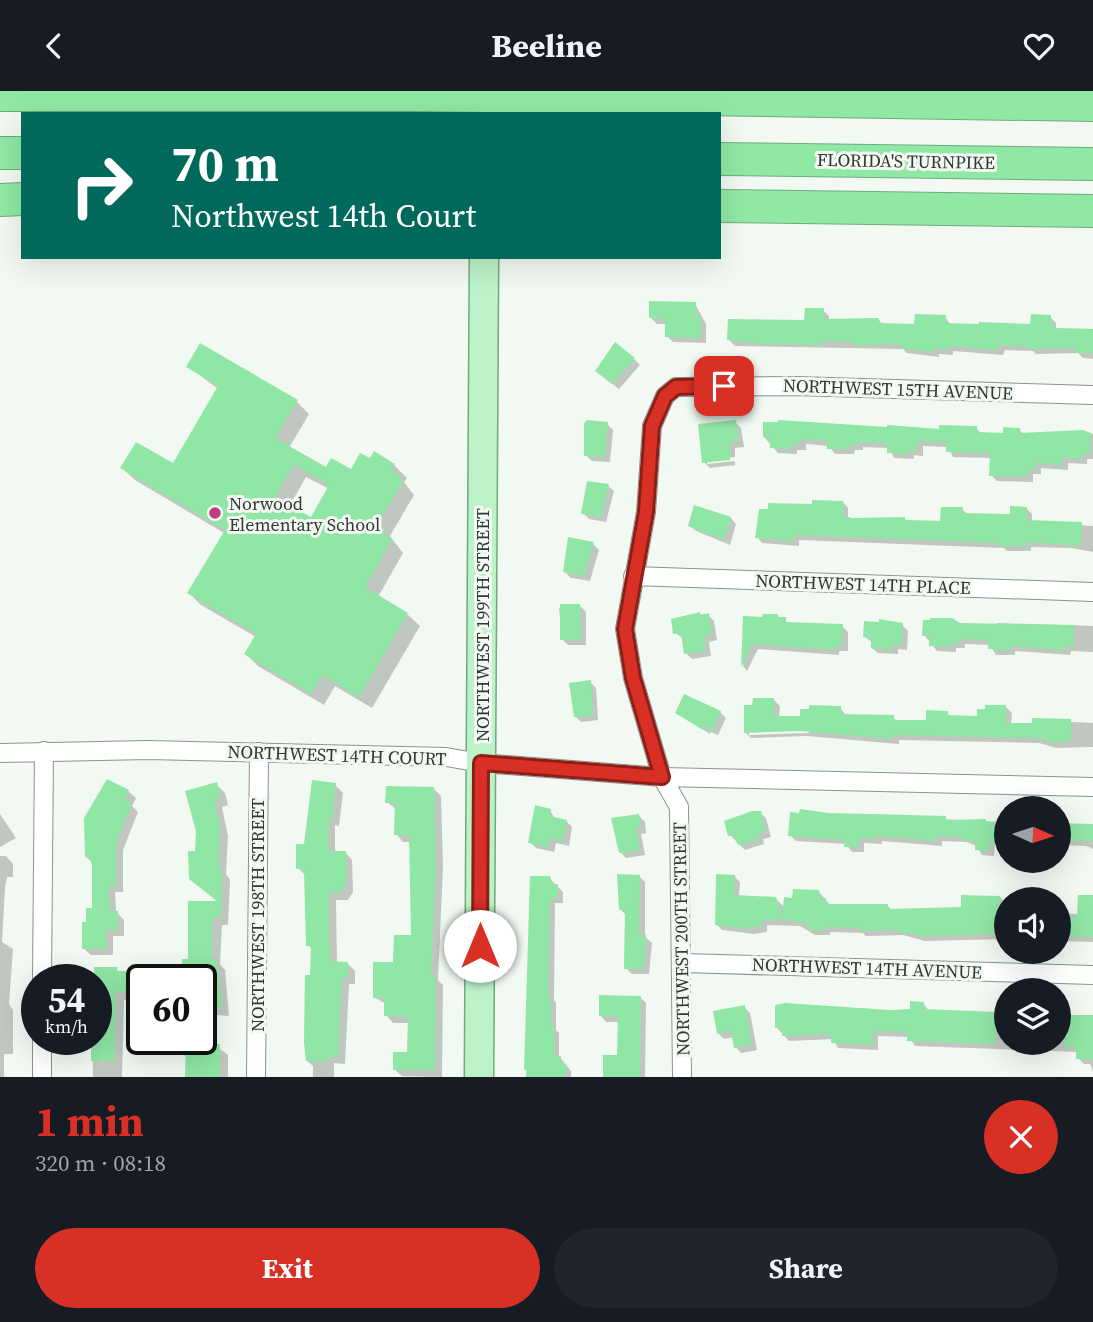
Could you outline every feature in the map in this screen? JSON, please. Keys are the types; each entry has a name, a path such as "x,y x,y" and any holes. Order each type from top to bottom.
{"highway":[{"path":"0,95 414,95 1093,105"},
{"path":"0,153 21,153"},
{"name":"FLORIDA'S TURNPIKE","path":"721,159 1093,164"},
{"path":"0,200 21,199"},
{"path":"721,206 1093,211"}],"main road":[{"path":"484,112 485,91"},
{"name":"NORTHWEST 199TH STREET","path":"480,1077 484,259"}],"street":[{"name":"NORTHWEST 15TH AVENUE","path":"665,396 676,387 796,386 1093,395"},
{"name":"NORTHWEST 200TH STREET","path":"665,396 652,426 646,512 625,629 633,678 662,777 679,807 682,1077"},
{"name":"NORTHWEST 14TH PLACE","path":"634,576 1093,592"},
{"path":"42,964 44,751"},
{"name":"NORTHWEST 14TH COURT","path":"0,753 259,752 446,757 481,763 662,777 1093,787"},
{"name":"NORTHWEST 198TH STREET","path":"256,1077 259,752"},
{"name":"NORTHWEST 14TH AVENUE","path":"682,963 1093,975"},
{"path":"42,1055 42,1077"}],"building":[{"path":"649,301 696,302 696,317 701,317 701,338 665,337 665,319 649,318"},
{"path":"805,308 824,308 824,319 878,318 881,323 914,324 915,314 946,315 946,323 979,324 1030,324 1031,314 1051,315 1051,323 1056,328 1093,329 1093,353 1075,353 1075,348 1028,349 1028,346 999,345 997,350 948,346 948,349 934,349 933,352 900,348 900,344 853,345 853,342 824,341 821,345 763,344 727,340 728,319 804,320"},
{"path":"615,342 635,358 612,384 595,371"},
{"path":"200,343 298,400 275,438 326,467 331,458 351,469 360,453 370,458 374,451 395,464 391,471 401,476 399,480 403,482 377,525 386,530 383,534 392,539 365,587 408,613 359,697 322,675 311,694 244,654 256,634 187,593 225,530 120,468 136,442 173,463 218,386 186,367","holes":["294,465 329,485 311,517 275,497"]},
{"path":"587,420 608,422 605,457 584,456 584,423"},
{"path":"736,420 739,441 730,442 730,460 702,463 698,424"},
{"path":"778,420 939,429 939,425 977,426 977,432 1003,433 1003,427 1020,428 1020,433 1082,430 1091,433 1090,454 1082,454 1081,459 1062,458 1062,465 1036,463 1036,469 1028,469 1028,477 989,476 990,453 946,452 946,442 918,441 918,451 909,450 909,454 887,453 887,443 858,442 858,445 849,445 849,449 827,449 827,441 801,439 800,445 792,444 792,449 770,448 770,440 763,437 763,422"},
{"path":"587,481 609,484 601,517 581,514"},
{"path":"812,500 843,501 843,515 851,518 905,517 905,520 940,521 941,507 963,507 962,513 1010,514 1010,506 1027,507 1027,520 1082,522 1081,546 1026,542 1026,546 999,546 999,543 794,535 794,541 755,538 759,509 768,509 768,503 812,504"},
{"path":"694,505 731,517 724,540 688,526"},
{"path":"568,537 594,542 584,576 563,572"},
{"path":"560,604 580,604 581,640 560,640"},
{"path":"700,612 700,615 709,613 712,635 704,636 706,651 684,654 681,633 673,634 671,619"},
{"path":"763,614 778,614 778,617 786,617 786,622 843,624 842,646 834,646 834,650 752,644 741,667 743,616 762,617"},
{"path":"952,618 960,623 1074,625 1074,646 1065,646 1065,650 1010,646 1010,650 988,649 988,640 960,639 960,643 951,643 951,647 929,646 929,636 922,636 923,620"},
{"path":"879,619 903,623 902,645 893,644 893,649 871,648 871,638 863,637 864,621 879,622"},
{"path":"591,680 593,715 574,717 569,683"},
{"path":"684,694 721,711 712,731 705,727 703,730 675,713"},
{"path":"753,698 774,698 774,716 800,716 800,709 809,709 809,705 841,706 841,714 894,715 894,720 926,720 926,710 948,711 948,715 977,716 977,709 985,709 985,705 1006,705 1006,723 1032,723 1032,718 1071,719 1071,741 1049,743 1049,740 1032,738 893,735 893,739 800,731 744,733 744,705 752,705"},
{"path":"107,779 129,790 125,800 132,803 116,842 116,886 109,886 110,911 118,911 117,930 106,930 106,949 82,949 82,922 86,922 86,908 92,908 92,866 90,857 85,857 84,818"},
{"path":"312,780 336,783 332,819 329,818 328,851 346,851 346,884 340,893 329,893 329,926 330,961 348,962 348,978 342,977 338,1057 327,1057 327,1062 306,1061 304,1042 305,975 310,975 311,946 306,946 304,869 296,869 296,844 304,844"},
{"path":"217,782 221,797 214,799 220,827 218,864 222,870 222,891 221,917 214,917 212,926 212,959 217,960 222,1008 217,1008 217,964 182,964 182,959 188,959 188,901 217,901 189,879 188,851 195,851 196,831 185,791"},
{"path":"386,786 434,787 436,859 431,975 436,976 435,1070 393,1070 393,1052 407,1052 408,1017 384,1016 384,998 373,998 373,962 393,962 394,935 411,935 409,835 394,835 395,803 385,803"},
{"path":"535,805 551,809 550,816 567,820 563,841 550,838 548,847 528,843"},
{"path":"800,809 829,813 946,816 946,820 986,819 994,822 994,844 989,844 989,851 975,850 975,841 962,841 962,837 937,836 936,841 877,836 877,839 859,838 859,847 844,847 845,840 788,836 790,812 799,813"},
{"path":"752,811 761,811 766,831 758,834 759,839 738,845 733,835 728,836 724,821"},
{"path":"639,814 641,827 636,828 640,850 619,853 611,818"},
{"path":"1071,823 1093,824 1093,841 1071,840"},
{"path":"617,874 640,875 639,935 646,935 644,969 624,969 625,910 619,910"},
{"path":"716,874 735,875 734,895 776,897 782,917 784,897 792,898 793,889 819,890 819,898 826,898 826,904 888,904 888,909 961,907 961,895 994,896 994,934 917,936 917,933 898,933 898,930 859,931 859,928 825,927 825,930 808,930 808,923 795,923 795,920 762,920 761,927 748,929 715,925"},
{"path":"530,876 550,876 552,884 558,884 558,898 550,898 548,995 551,995 551,1025 554,1025 554,1056 561,1056 560,1064 566,1064 566,1077 526,1077 527,1070 524,1070"},
{"path":"1078,895 1093,895 1093,937 1071,936 1071,916 1077,916"},
{"path":"112,967 117,967 117,971 126,971 126,992 116,992 115,1061 91,1061 91,1055 112,1055"},
{"path":"599,995 641,996 640,1077 603,1077 603,1055 617,1055 618,1016 599,1016"},
{"path":"910,1001 924,1002 924,1009 994,1012 994,1044 907,1041 907,1032 873,1031 873,1045 831,1043 831,1034 782,1036 782,1028 775,1028 775,1005 785,1003 910,1009"},
{"path":"745,1005 752,1045 734,1048 731,1031 717,1034 713,1011"},
{"path":"1071,1015 1093,1015 1093,1059 1076,1059 1076,1047 1071,1047"},
{"path":"217,1044 220,1044 220,1077 185,1077 186,1055 217,1055"}],"place":[{"name":"Norwood Elementary School","path":"215,513"}],"route":[{"path":"480,946 481,763 662,777 633,678 625,629 646,512 652,426 665,396 676,387 724,386"}]}
